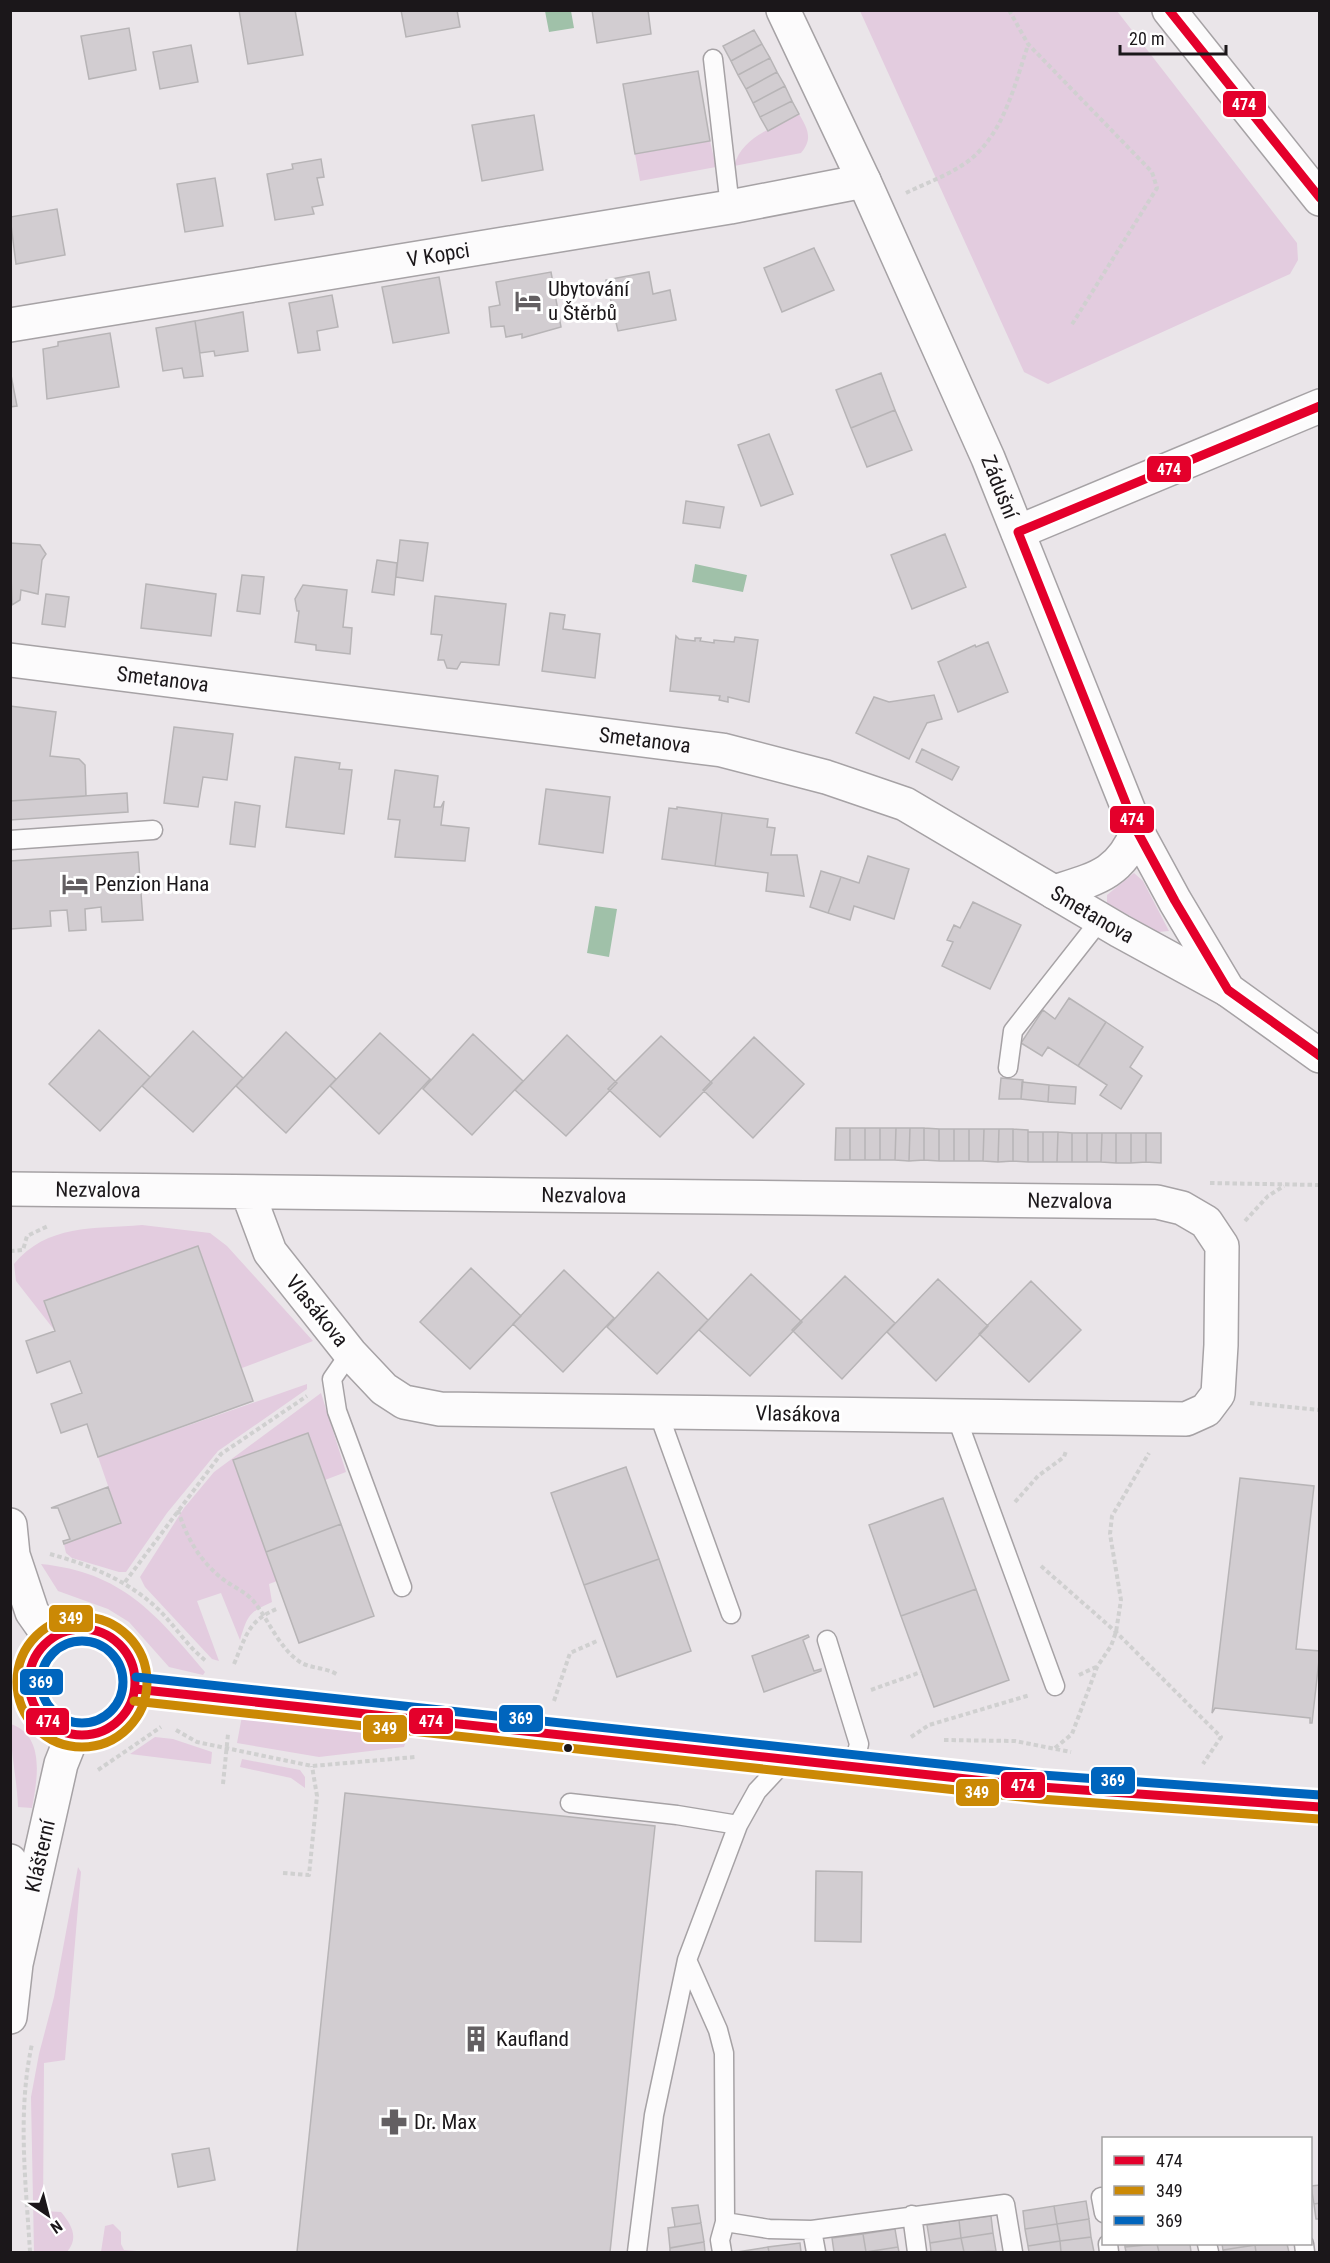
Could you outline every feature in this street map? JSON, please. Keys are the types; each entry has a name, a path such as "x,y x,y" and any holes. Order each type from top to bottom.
{"street":[{"name":"Zádušní","path":"783,10 870,194 1018,532 1137,831 1175,902 1228,990 1320,1056"},
{"path":"1169,10 1320,199"},
{"name":"V Kopci","path":"10,325 730,207 870,194"},
{"path":"1018,532 1320,406"},
{"name":"Smetanova","path":"10,660 722,750 826,777 905,804 1101,920 1228,990"},
{"path":"1054,892 1087,881 1116,867 1129,851 1137,831"},
{"name":"Nezvalova","path":"10,1189 1157,1202 1182,1208 1206,1222 1221,1246"},
{"name":"Vlasákova","path":"248,1193 270,1252 341,1366 404,1402 422,1406 440,1409 1186,1419 1206,1410 1218,1394"},
{"path":"1218,1394 1222,1322 1221,1246"},
{"path":"11,1536 32,1612 51,1639"},
{"path":"80,1629 109,1636 130,1658 135,1672 135,1689 127,1711 109,1728 98,1733 73,1734 50,1724 20,1693 33,1662 51,1639 65,1632 80,1629"},
{"path":"135,1689 229,1701 1041,1787 1320,1807"},
{"name":"Klášterní","path":"22,2028 16,1964 61,1764 73,1734"},
{"path":"10,1861 16,1964"}],"lane":[{"path":"713,59 730,207"},
{"path":"10,840 153,830"},
{"path":"1008,1068 1013,1031 1101,920"},
{"path":"341,1366 337,1411 402,1587"},
{"path":"658,1412 731,1614"},
{"path":"956,1416 1055,1686"},
{"path":"827,1640 859,1744 853,1768"},
{"path":"637,2253 654,2115 687,1960 738,1825 757,1791 785,1761"},
{"path":"570,1803 677,1815 738,1825"},
{"path":"687,1960 718,2030 724,2053 725,2222 720,2240 722,2253"},
{"path":"725,2222 769,2229 812,2230 1005,2204 1013,2253"},
{"path":"912,2215 917,2253"},
{"path":"812,2230 816,2253"}],"path":[{"path":"1008,10 1028,44 1152,172 1157,188 1071,326"},
{"path":"870,194 962,166 984,146 1006,106 1028,44"},
{"path":"1221,1246 1268,1196 1284,1185 1320,1185"},
{"path":"10,1251 23,1250 27,1236 55,1225"},
{"path":"125,1582 221,1455 341,1366"},
{"path":"1218,1394 1244,1402 1320,1410"},
{"path":"998,1527 1038,1476 1064,1457 1080,1418"},
{"path":"1055,1748 1072,1734 1097,1666 1111,1646 1116,1632 1121,1600 1110,1534 1112,1516 1170,1419"},
{"path":"178,1510 186,1536 202,1558 219,1576 246,1594 256,1604 261,1615 300,1662 326,1668 342,1680"},
{"path":"11,1536 44,1553 70,1559 125,1582 158,1609 211,1666"},
{"path":"1040,1565 1116,1632 1221,1737"},
{"path":"232,1668 246,1632 261,1615 279,1608"},
{"path":"552,1708 570,1653 597,1641"},
{"path":"909,1738 929,1725 1002,1705 1055,1686 1097,1666"},
{"path":"845,1700 921,1672"},
{"path":"92,1777 102,1765 119,1757 165,1724"},
{"path":"173,1728 197,1742 312,1766 402,1756 424,1758"},
{"path":"223,1784 227,1747"},
{"path":"284,1873 309,1875 317,1796 312,1766"},
{"path":"22,2028 28,2061 24,2112 25,2199 30,2253"}],"shaded area":[{"path":"545,11 571,11 574,28 549,32"},
{"path":"860,11 1117,11 1297,243 1298,260 1290,274 1048,384 1024,372"},
{"path":"799,114 808,134 807,143 801,153 734,166 738,156 751,140"},
{"path":"710,141 716,167 640,181 635,154"},
{"path":"695,564 747,575 743,592 692,582"},
{"path":"1134,873 1143,881 1169,931 1158,932 1107,903 1107,895"},
{"path":"595,906 617,909 609,957 587,953"},
{"path":"142,1225 210,1233 227,1246 313,1341 242,1368 198,1246 45,1301 55,1331 16,1281 14,1264 27,1251 56,1235 89,1229"},
{"path":"307,1384 307,1389 218,1451 167,1513 126,1572 72,1558 66,1553 64,1544 121,1523 98,1457"},
{"path":"321,1393 346,1472 325,1480 308,1433 233,1460 277,1581 269,1584 272,1602 253,1612 240,1640 221,1593 197,1601 219,1661 212,1659 145,1587 140,1577 184,1508 214,1472"},
{"path":"41,1564 94,1576 116,1586 135,1599 170,1632 205,1672 203,1675 169,1667 129,1622 108,1609 58,1591"},
{"path":"242,1716 346,1729 406,1741 404,1747 319,1757 237,1743"},
{"path":"11,1724 30,1738 34,1749 37,1773 32,1808 18,1807"},
{"path":"155,1737 173,1739 212,1752 211,1764 130,1754"},
{"path":"242,1759 300,1770 305,1777 305,1788 291,1778 240,1767"},
{"path":"78,1867 81,1872 65,2060 44,2063 43,2211 61,2212 73,2232 73,2242 67,2252 34,2252 31,2097 39,2054 54,1997"},
{"path":"113,2224 121,2232 121,2244 124,2250 149,2252 101,2252 105,2226"}],"building":[{"path":"239,10 295,10 303,55 248,64"},
{"path":"401,10 457,10 460,27 406,37"},
{"path":"592,10 648,10 651,34 597,43"},
{"path":"129,28 136,70 89,79 81,36"},
{"path":"754,30 762,44 731,61 723,46"},
{"path":"762,44 770,58 738,75 731,61"},
{"path":"191,45 198,82 160,89 153,52"},
{"path":"770,58 777,72 746,89 738,75"},
{"path":"698,71 710,141 635,154 623,84"},
{"path":"777,72 785,86 753,103 746,89"},
{"path":"785,86 792,101 760,117 753,103"},
{"path":"792,101 799,114 768,131 760,117"},
{"path":"534,115 543,170 482,181 472,125"},
{"path":"321,159 324,177 317,178 323,205 312,207 314,214 275,220 267,174 293,169 292,164"},
{"path":"215,178 223,226 185,232 177,184"},
{"path":"57,209 65,255 16,264 10,217"},
{"path":"814,248 834,290 782,312 764,268"},
{"name":"Ubytování u Štěrbů","path":"551,272 561,327 522,338 522,334 506,337 504,326 491,327 489,307 500,305 496,282"},
{"path":"649,272 653,294 670,290 676,320 618,331 606,280"},
{"path":"439,277 449,333 393,343 382,287"},
{"path":"332,295 338,327 317,331 320,350 298,353 289,303"},
{"path":"243,312 248,351 215,356 214,351 200,353 195,321"},
{"path":"195,321 203,376 184,378 182,368 163,371 156,328"},
{"path":"110,333 119,387 47,399 43,349 58,346 58,342"},
{"path":"10,370 17,406 10,407"},
{"path":"881,373 895,410 851,428 836,390"},
{"path":"895,410 912,450 867,467 851,428"},
{"path":"769,434 793,494 761,506 738,445"},
{"path":"686,501 724,507 720,528 683,523"},
{"path":"945,534 966,587 912,609 891,555"},
{"path":"400,540 428,543 423,581 396,577"},
{"path":"10,543 40,545 46,554 42,560 38,594 21,590 20,600 12,605"},
{"path":"377,560 397,563 394,595 372,592"},
{"path":"242,575 264,577 260,614 237,611"},
{"path":"146,584 216,594 211,636 141,628"},
{"path":"303,585 347,590 343,627 352,628 350,654 316,650 316,645 295,642 299,611 297,611 295,599"},
{"path":"46,594 69,597 65,627 42,624"},
{"path":"435,596 506,604 499,665 461,662 457,669 447,668 444,660 438,660 442,635 431,634"},
{"path":"550,613 565,615 563,629 600,634 595,678 542,671"},
{"path":"676,636 679,639 695,641 695,638 701,638 700,641 714,643 714,640 734,642 735,637 758,640 749,702 728,697 728,702 719,700 720,696 670,691"},
{"path":"988,642 1008,692 958,712 938,662 975,645 976,647"},
{"path":"934,695 942,719 927,723 909,759 856,733 874,697 889,702"},
{"path":"10,706 56,712 50,756 79,759 85,765 86,796 10,801"},
{"path":"174,727 233,734 227,780 203,777 198,807 164,803"},
{"path":"922,749 959,767 952,780 916,762"},
{"path":"295,757 340,763 339,769 352,770 344,834 286,827"},
{"path":"395,770 438,776 434,807 441,807 444,801 441,825 469,828 465,861 395,857 400,820 388,819"},
{"path":"546,789 610,797 603,853 539,844"},
{"path":"127,793 128,812 10,820 10,801"},
{"path":"235,802 260,806 255,847 230,844"},
{"path":"677,807 722,813 715,866 662,859 669,808 677,809"},
{"path":"722,813 768,819 767,827 775,828 771,855 797,855 804,896 766,891 768,873 715,866"},
{"name":"Penzion Hana","path":"138,852 143,920 102,922 101,907 85,909 86,930 69,931 67,910 50,911 51,926 11,929 10,861"},
{"path":"868,856 909,869 894,919 854,906 850,920 828,913 841,877 859,883"},
{"path":"821,871 841,877 828,913 810,907"},
{"path":"973,902 1021,925 990,989 942,966 953,942 947,940 954,925 960,928"},
{"path":"1069,998 1106,1022 1078,1066 1048,1047 1042,1056 1021,1043 1043,1010 1055,1019"},
{"path":"1106,1022 1143,1047 1130,1067 1142,1076 1121,1109 1100,1095 1107,1085 1078,1066"},
{"path":"99,1030 150,1077 100,1131 49,1084"},
{"path":"193,1031 243,1078 193,1132 142,1086"},
{"path":"286,1032 336,1079 286,1133 236,1086"},
{"path":"380,1033 430,1079 379,1134 330,1086"},
{"path":"473,1034 523,1081 472,1135 423,1089"},
{"path":"567,1035 617,1083 566,1136 515,1090"},
{"path":"661,1036 712,1083 660,1137 608,1089"},
{"path":"754,1037 804,1084 753,1138 703,1090"},
{"path":"1001,1078 1023,1080 1021,1099 999,1099"},
{"path":"1022,1082 1049,1085 1048,1102 1021,1099"},
{"path":"1049,1085 1076,1087 1075,1104 1048,1102"},
{"path":"836,1128 850,1128 850,1160 835,1160"},
{"path":"850,1128 865,1128 865,1160 850,1160"},
{"path":"865,1128 880,1128 880,1160 865,1160"},
{"path":"880,1128 896,1128 895,1160 880,1160"},
{"path":"896,1128 910,1128 909,1161 895,1160"},
{"path":"910,1128 924,1128 924,1160 909,1161"},
{"path":"924,1128 939,1129 939,1161 924,1160"},
{"path":"939,1129 954,1129 954,1161 939,1161"},
{"path":"954,1129 969,1129 969,1161 954,1161"},
{"path":"969,1129 984,1129 983,1161 969,1161"},
{"path":"984,1129 999,1129 998,1162 983,1161"},
{"path":"999,1129 1013,1129 1013,1161 998,1162"},
{"path":"1013,1129 1028,1130 1028,1162 1013,1161"},
{"path":"1028,1132 1043,1132 1043,1162 1028,1162"},
{"path":"1043,1132 1058,1132 1057,1162 1043,1162"},
{"path":"1058,1132 1072,1133 1072,1162 1057,1162"},
{"path":"1072,1133 1087,1133 1087,1162 1072,1162"},
{"path":"1087,1133 1102,1133 1101,1162 1087,1162"},
{"path":"1102,1133 1116,1133 1116,1163 1101,1162"},
{"path":"1116,1133 1131,1133 1131,1163 1116,1163"},
{"path":"1131,1133 1146,1133 1146,1162 1131,1163"},
{"path":"1146,1133 1161,1133 1161,1163 1146,1162"},
{"path":"198,1246 253,1401 98,1457 87,1424 61,1433 51,1404 82,1393 70,1361 37,1373 26,1341 55,1331 44,1301"},
{"path":"471,1268 521,1316 470,1369 420,1322"},
{"path":"564,1270 614,1318 563,1372 513,1324"},
{"path":"658,1272 708,1320 657,1374 607,1327"},
{"path":"751,1274 802,1322 750,1376 699,1330"},
{"path":"845,1276 895,1323 842,1379 792,1330"},
{"path":"938,1279 988,1326 936,1381 887,1332"},
{"path":"1031,1281 1081,1330 1029,1382 979,1334"},
{"path":"308,1433 341,1524 266,1552 233,1460"},
{"path":"626,1467 659,1559 584,1585 551,1493"},
{"path":"1240,1478 1314,1486 1296,1649 1320,1651 1312,1723 1310,1723 1310,1718 1215,1708 1212,1713"},
{"path":"108,1487 121,1523 64,1544 63,1541 70,1539 58,1508 51,1508"},
{"path":"943,1498 976,1589 901,1616 869,1525"},
{"path":"341,1524 374,1616 299,1643 266,1552"},
{"path":"659,1559 691,1651 617,1677 584,1585"},
{"path":"976,1589 1009,1680 934,1707 901,1616"},
{"path":"808,1635 809,1637 803,1640 814,1671 821,1669 821,1671 764,1692 752,1656"},
{"name":"Kaufland","path":"345,1793 655,1826 610,2252 297,2252"},
{"path":"816,1871 862,1872 861,1942 815,1941"},
{"path":"209,2148 215,2180 178,2187 172,2154"},
{"path":"1320,2185 1320,2203 1314,2204 1312,2186"},
{"path":"1086,2201 1089,2219 1057,2224 1054,2206"},
{"path":"1320,2203 1320,2219 1316,2219 1314,2204"},
{"path":"698,2205 701,2223 675,2227 672,2208"},
{"path":"1054,2206 1057,2224 1025,2229 1023,2211"},
{"path":"991,2216 993,2233 961,2238 959,2220"},
{"path":"1089,2219 1091,2237 1060,2241 1057,2224"},
{"path":"959,2220 961,2238 930,2243 927,2225"},
{"path":"701,2223 704,2242 670,2248 668,2228"},
{"path":"1057,2224 1060,2241 1028,2246 1025,2229"},
{"path":"895,2229 898,2247 866,2252 863,2234"},
{"path":"993,2233 996,2251 964,2252 961,2238"},
{"path":"863,2234 866,2252 834,2252 832,2238"},
{"path":"1091,2237 1094,2252 1061,2252 1060,2241"},
{"path":"961,2238 964,2252 931,2252 930,2243"},
{"path":"1060,2241 1061,2252 1029,2252 1028,2246"},
{"path":"704,2242 705,2252 670,2252 670,2248"},
{"path":"800,2243 801,2252 769,2252 768,2247"},
{"path":"1157,2245 1159,2252 1126,2252 1125,2247"},
{"path":"1157,2245 1190,2245 1191,2252 1159,2252"},
{"path":"1222,2245 1255,2245 1223,2250"},
{"path":"1255,2245 1287,2245 1289,2252 1256,2252"},
{"path":"1255,2245 1256,2252 1224,2252 1223,2250"},
{"path":"768,2247 769,2252 737,2252"},
{"path":"898,2247 899,2252 866,2252"}],"transit line":[{"name":"474","path":"1169,10 1320,198"},
{"name":"474","path":"1018,532 1320,406"},
{"name":"474","path":"1018,532 1137,831 1175,901 1228,990 1320,1056"},
{"name":"349","path":"82,1617 107,1622 128,1636 142,1657 147,1682 142,1707 128,1728 107,1742 82,1747 57,1742 36,1728 22,1707 17,1682 22,1657 36,1636 57,1622 82,1617"},
{"name":"474","path":"82,1629 102,1633 119,1645 131,1662 135,1682 131,1702 119,1719 102,1731 82,1735 62,1731 45,1719 33,1702 29,1682 33,1662 45,1645 62,1633 82,1629"},
{"name":"369","path":"82,1641 98,1645 111,1653 119,1666 123,1682 119,1698 111,1711 98,1719 82,1723 66,1719 53,1711 45,1698 41,1682 45,1666 53,1653 66,1645 82,1641"},
{"name":"369","path":"136,1677 1042,1775 1320,1795"},
{"name":"474","path":"135,1689 1041,1787 1320,1807"},
{"name":"349","path":"134,1701 1040,1799 1319,1819"}],"place":[{"name":"Ubytování u Štěrbů","path":"528,301"},
{"name":"Penzion Hana","path":"75,884"},
{"name":"Kaufland","path":"476,2039"},
{"name":"Dr. Max","path":"394,2122"}]}
